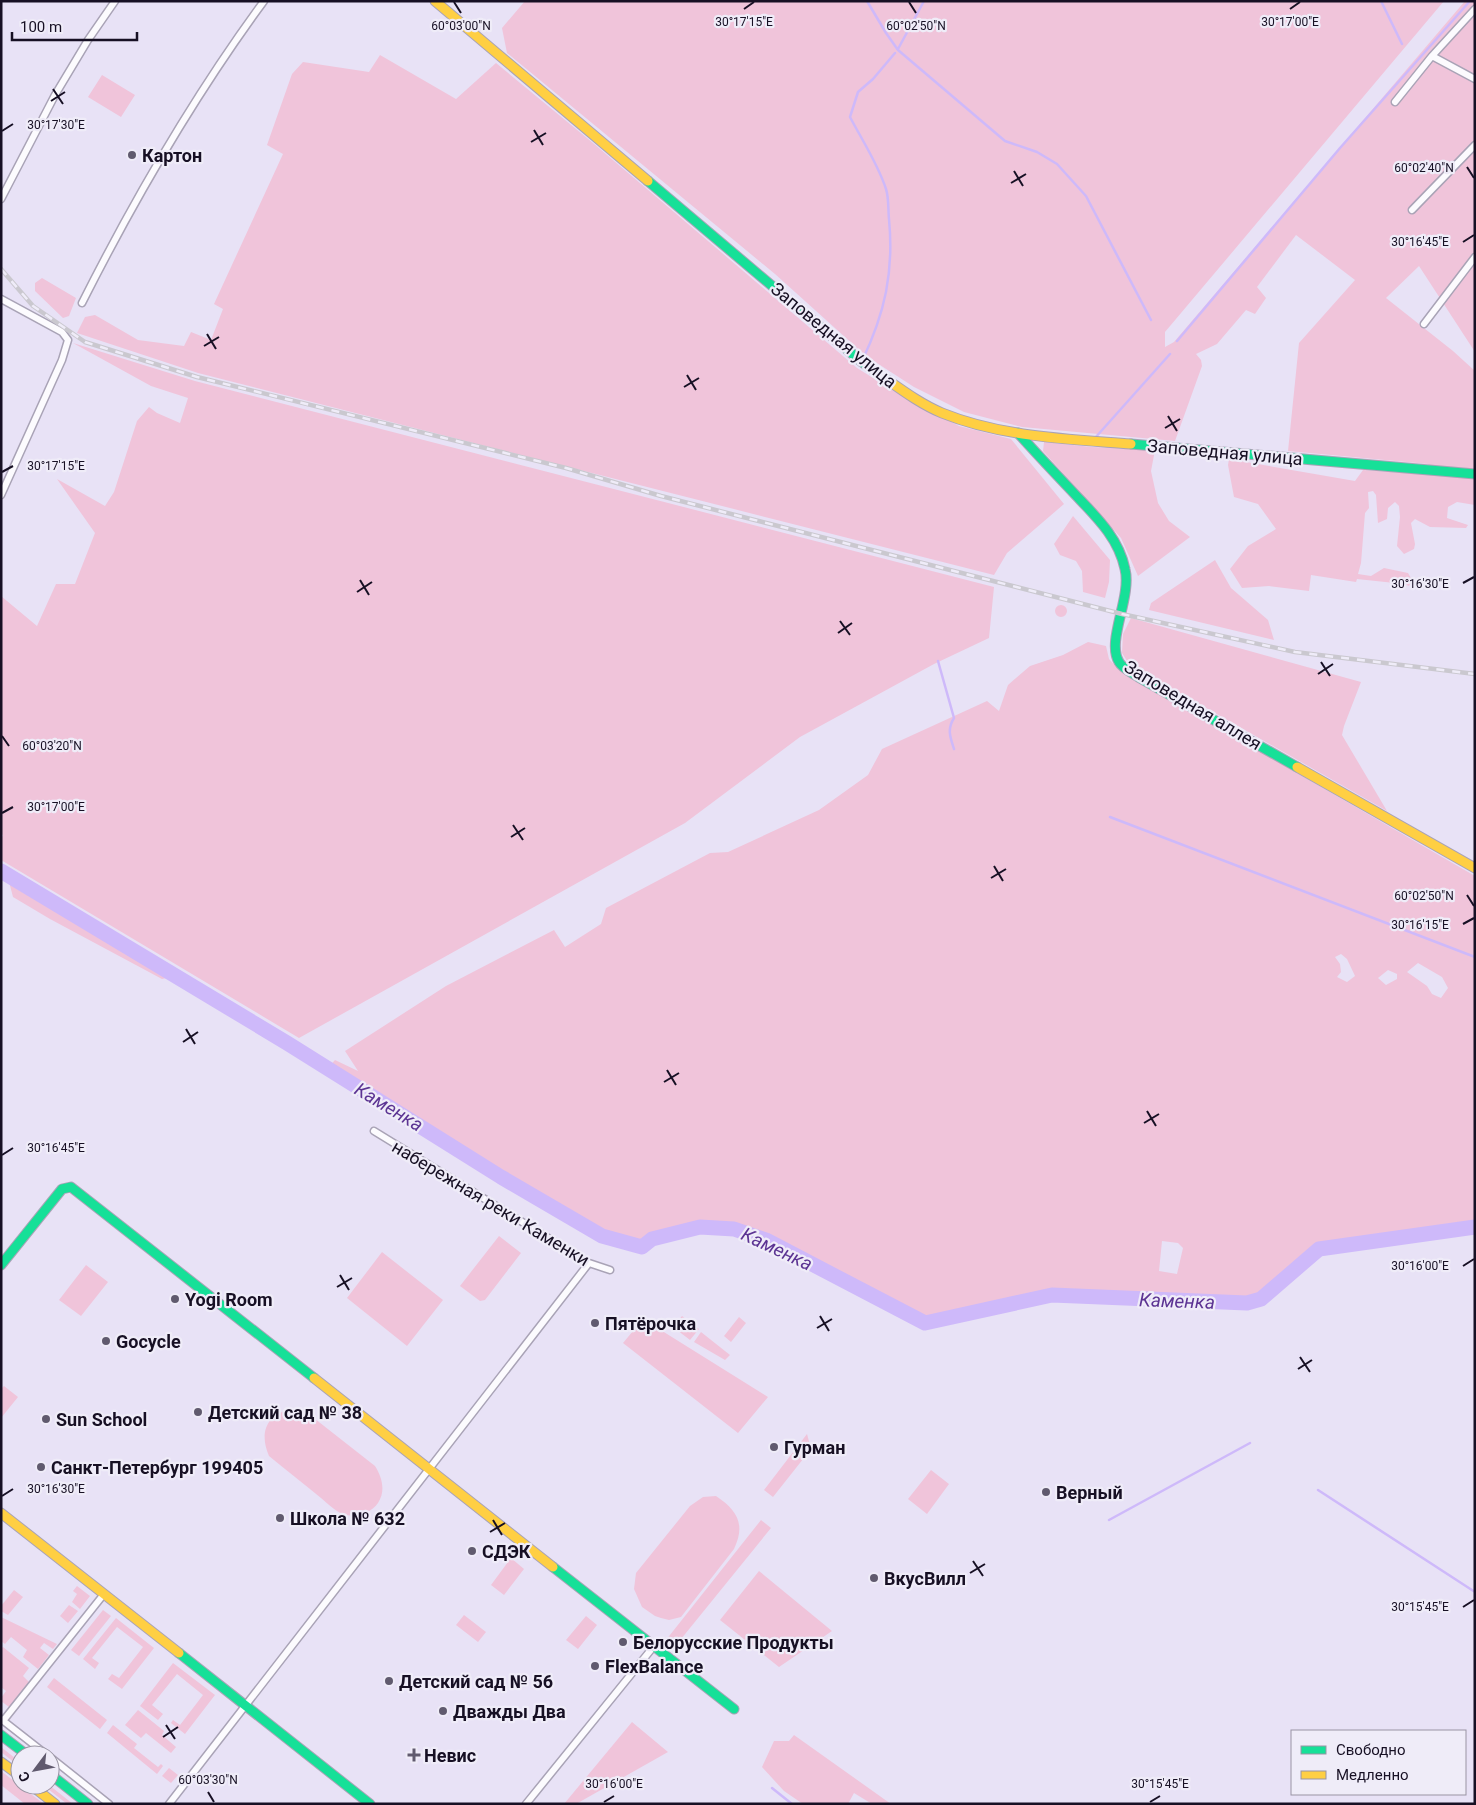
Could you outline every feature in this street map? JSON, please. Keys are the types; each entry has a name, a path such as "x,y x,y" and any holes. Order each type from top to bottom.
{"street":[{"path":"1,199 55,96 88,40 115,1"},
{"path":"82,303 122,225 188,111 234,41 264,1"},
{"name":"Заповедная улица","path":"435,1 862,362 913,397 939,411 972,423 1018,433 1475,474"},
{"path":"1395,102 1432,56 1475,9"},
{"path":"1432,56 1475,79"},
{"path":"1412,210 1475,145"},
{"path":"1424,324 1475,257"},
{"path":"1,299 62,332 68,340 62,360 1,495"},
{"name":"Заповедная аллея","path":"1018,433 1107,529 1115,541 1123,559 1127,585 1125,602 1115,642 1115,652 1119,662 1125,668 1475,868"},
{"name":"набережная реки Каменки","path":"374,1131 589,1263 610,1270"},
{"path":"1,1265 62,1189 71,1187 734,1710"},
{"path":"169,1804 589,1263"},
{"path":"1,1513 370,1804"},
{"path":"34,1745 2,1720 104,1594"},
{"path":"526,1804 654,1646"},
{"path":"1,1735 14,1745"},
{"path":"60,1765 109,1804"},
{"path":"60,1782 88,1804"},
{"path":"44,1795 55,1804"}],"shaded area":[{"path":"525,1 1444,1 1165,332 1165,347 1174,342 1465,1 1475,1 1475,352 1419,266 1386,298 1453,351 1475,371 1475,469 1457,467 1456,470 1430,467 1428,464 1288,451 1299,343 1355,280 1296,235 1257,287 1266,298 1255,314 1246,310 1217,344 1196,354 1201,360 1202,366 1175,441 1022,427 964,412 914,387 866,356 775,274 507,53 502,28"},
{"path":"380,55 456,99 496,63 857,368 907,399 959,426 1011,439 1064,504 1007,553 994,575 198,373 77,333 85,317 95,315 138,340 184,346 191,332 211,340 223,309 214,304 283,154 267,145 292,74 303,62 369,72"},
{"path":"102,75 135,95 121,117 88,97"},
{"path":"42,278 76,298 69,316 63,318 35,291 35,283"},
{"path":"73,343 195,381 994,587 989,638 934,664 800,737 685,823 299,1038 1,860 1,839 3,835 1,834 1,596 37,626 56,584 75,584 95,533 57,479 105,506 114,492 137,421 149,407 157,413 180,423 188,398 151,386"},
{"path":"1044,442 1092,447 1155,450 1151,471 1158,503 1169,521 1190,537 1138,576 1121,538 1043,451"},
{"path":"1229,459 1355,481 1363,470 1475,478 1475,505 1457,502 1448,507 1447,518 1468,525 1466,528 1430,527 1415,519 1411,523 1415,544 1414,549 1404,554 1397,546 1400,517 1399,506 1395,502 1388,508 1387,519 1378,523 1376,495 1373,491 1368,492 1369,508 1365,513 1361,563 1358,574 1371,576 1384,568 1408,573 1412,580 1409,586 1357,579 1356,582 1311,575 1309,591 1269,586 1242,588 1230,569 1248,546 1276,529 1258,504 1234,497 1228,465"},
{"path":"1073,516 1110,560 1109,582 1105,598 1083,592 1082,571 1076,561 1060,555 1054,544"},
{"path":"1215,560 1231,588 1268,620 1274,640 1149,610 1151,603"},
{"path":"1063,605 1066,606 1066,616 1059,617 1056,616 1055,609 1056,606"},
{"path":"1131,618 1361,682 1342,735 1387,811 1129,664 1122,653 1123,634"},
{"path":"1088,642 1106,646 1109,659 1119,670 1475,876 1475,1222 1318,1244 1251,1299 1053,1291 929,1320 791,1249 734,1223 700,1227 652,1239 642,1247 602,1236 501,1177 327,1069 335,1060 358,1071 345,1051 446,986 554,930 565,947 601,924 606,908 710,853 728,852 819,810 868,775 882,749 987,701 999,711 1008,685 1030,666 1063,655","holes":["1341,954 1347,959 1355,976 1347,982 1337,977 1341,972 1340,964 1335,957","1418,963 1442,977 1448,988 1441,998 1432,994 1427,986 1407,972","1388,970 1397,974 1397,979 1386,985 1378,978","1162,1241 1178,1243 1183,1248 1177,1274 1159,1271"]},
{"path":"7,874 175,976 162,979 13,897"},
{"path":"499,1236 521,1253 485,1300 480,1301 460,1286"},
{"path":"382,1252 443,1300 407,1346 347,1298"},
{"path":"86,1265 108,1282 81,1316 59,1300"},
{"path":"682,1316 699,1329 690,1340 673,1327"},
{"path":"739,1317 746,1323 731,1342 724,1336"},
{"path":"643,1319 768,1397 738,1433 623,1343"},
{"path":"701,1332 730,1355 725,1360 694,1342"},
{"path":"4,1386 18,1397 1,1418 1,1389"},
{"path":"292,1409 301,1410 310,1415 375,1466 381,1479 382,1494 375,1507 357,1515 340,1513 269,1456 265,1440 267,1426 276,1415"},
{"path":"807,1434 811,1449 773,1497 764,1490"},
{"path":"931,1470 949,1484 927,1514 908,1499"},
{"path":"716,1496 734,1512 737,1518 739,1532 734,1549 681,1617 669,1620 655,1616 642,1607 634,1589 636,1573 690,1506 703,1497"},
{"path":"761,1520 771,1528 677,1644 666,1640"},
{"path":"511,1558 524,1569 504,1595 491,1585"},
{"path":"759,1571 832,1631 779,1667 720,1620"},
{"path":"77,1586 90,1596 80,1609 72,1602 77,1594 73,1591"},
{"path":"14,1590 23,1597 8,1615 1,1611 1,1606"},
{"path":"69,1605 78,1611 68,1623 60,1616"},
{"path":"103,1610 111,1616 79,1656 71,1650"},
{"path":"464,1615 486,1632 478,1642 456,1625"},
{"path":"586,1616 597,1625 578,1649 566,1640"},
{"path":"1,1617 57,1644 53,1649 44,1643 40,1648 49,1655 38,1669 23,1657 27,1650 11,1637 5,1644 1,1641"},
{"path":"116,1618 154,1648 122,1689 108,1679 112,1674 119,1678 143,1647 117,1627 92,1658 99,1663 95,1669 83,1659"},
{"path":"3,1647 29,1668 23,1676 29,1682 9,1707 1,1701 6,1691 1,1687 1,1649"},
{"path":"173,1663 215,1695 185,1734 171,1723 173,1720 180,1725 203,1695 177,1674 152,1705 163,1714 158,1720 140,1706"},
{"path":"54,1678 107,1720 100,1729 47,1687"},
{"path":"138,1710 164,1731 162,1735 176,1747 171,1753 146,1733 141,1738 125,1725"},
{"path":"632,1722 668,1752 576,1804 564,1804"},
{"path":"113,1725 137,1744 134,1748 158,1767 161,1764 163,1766 157,1774 107,1733"},
{"path":"794,1735 891,1804 872,1804 854,1793 848,1804 803,1804 784,1791 762,1767 774,1741 789,1741"},
{"path":"1,1747 10,1754 10,1759 1,1752"},
{"path":"169,1768 178,1775 171,1783 162,1776"},
{"path":"1,1771 10,1778 10,1792 1,1785"},
{"path":"60,1794 73,1804 67,1804 56,1795"},
{"path":"14,1795 32,1795 44,1804 25,1804"}],"waterway":[{"path":"867,1 898,50 1005,141 1037,152 1057,164 1086,196 1151,320"},
{"path":"898,49 924,1"},
{"path":"1381,1 1402,44"},
{"path":"1177,341 1340,148 1470,1"},
{"path":"862,361 877,326 886,292 889,275 890,238 886,189 874,161 850,117 858,92 873,79 895,53"},
{"path":"1095,438 1170,354"},
{"path":"938,661 954,718 950,729 950,737 954,749"},
{"path":"1110,817 1475,957"},
{"name":"Каменка","path":"1,871 287,1043 501,1177 602,1236 642,1247 652,1239 700,1227 734,1229 766,1240 925,1323 1052,1295 1247,1303 1261,1299 1319,1249 1475,1227"},
{"path":"1109,1520 1250,1443"},
{"path":"1318,1490 1475,1592"},
{"path":"772,1788 792,1804"}],"railway":[{"path":"1,269 33,306 85,342 197,377 566,468 661,496 1122,614 1295,652 1475,674"}],"traffic: fast":[{"path":"648,181 862,362 889,381"},
{"path":"1018,433 1103,525 1122,557 1126,580 1115,643 1119,662 1140,678 1297,767"},
{"path":"1131,444 1475,474"},
{"path":"1,1265 62,1189 71,1187 314,1378"},
{"path":"553,1567 734,1709"},
{"path":"179,1653 370,1804"},
{"path":"1,1735 14,1745"},
{"path":"60,1782 88,1804"}],"traffic: slow":[{"path":"435,1 648,181"},
{"path":"889,381 935,410 964,421 1035,436 1131,444"},
{"path":"1297,767 1475,868"},
{"path":"314,1378 553,1567"},
{"path":"1,1513 179,1653"},
{"path":"1,1762 10,1769"},
{"path":"44,1795 55,1804"}],"place":[{"name":"Картон","path":"132,155"},
{"name":"Yogi Room","path":"175,1299"},
{"name":"Пятёрочка","path":"595,1323"},
{"name":"Gocycle","path":"106,1341"},
{"name":"Детский сад № 38","path":"198,1412"},
{"name":"Sun School","path":"46,1419"},
{"name":"Гурман","path":"774,1447"},
{"name":"Санкт-Петербург 199405","path":"41,1467"},
{"name":"Верный","path":"1046,1492"},
{"name":"Школа № 632","path":"280,1518"},
{"name":"СДЭК","path":"472,1551"},
{"name":"ВкусВилл","path":"874,1578"},
{"name":"Белорусские Продукты","path":"623,1642"},
{"name":"FlexBalance","path":"595,1666"},
{"name":"Детский сад № 56","path":"389,1681"},
{"name":"Дважды Два","path":"443,1711"},
{"name":"Невис","path":"414,1755"}]}
